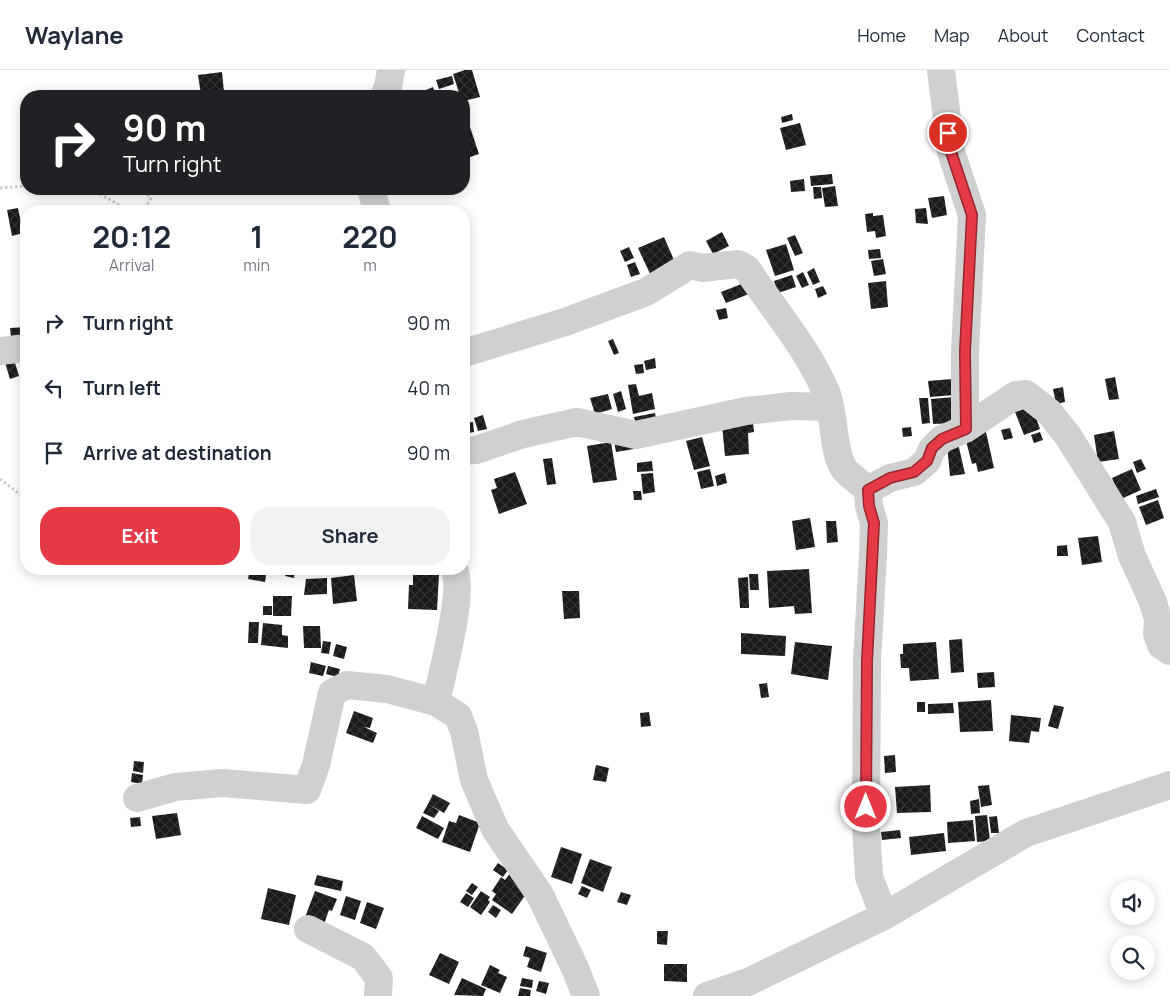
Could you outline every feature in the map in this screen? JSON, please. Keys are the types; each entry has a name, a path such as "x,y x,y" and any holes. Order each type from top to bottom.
{"street":[{"path":"387,90 391,70"},
{"path":"941,70 951,152 972,215 965,351 966,429"},
{"path":"470,351 565,322 646,292 690,265 702,268 738,264 747,269 786,323 827,392 837,447 844,469 868,490 869,506 874,523 867,661 866,825 869,877 884,916"},
{"path":"0,351 20,349"},
{"path":"868,490 890,478 914,472 927,461 932,448 942,439 966,429 1016,395 1026,394 1049,412 1068,436 1122,522 1132,556 1153,602 1158,619 1157,634 1161,646 1170,650"},
{"path":"470,450 523,434 577,422 636,435 746,410 791,406 830,407"},
{"path":"436,702 456,599 456,575"},
{"path":"137,798 175,787 222,783 307,790 316,765 332,693 347,685 388,689 436,702 458,716 464,731 474,780 495,829 540,895 575,968 586,996"},
{"path":"707,996 748,982 884,916 1026,833 1170,785"},
{"path":"308,929 362,957 379,978 378,996"}],"path":[{"path":"0,188 20,186"},
{"path":"102,195 121,205"},
{"path":"0,479 20,494"}],"building":[{"path":"472,70 480,97 470,100 470,90 458,90 453,74"},
{"path":"222,72 224,90 200,90 198,75"},
{"path":"452,76 454,84 439,89 436,80"},
{"path":"792,114 793,120 782,123 781,117"},
{"path":"800,123 806,145 786,150 780,128"},
{"path":"470,127 479,154 470,157"},
{"path":"832,174 833,184 811,186 810,176"},
{"path":"804,179 805,191 791,192 790,181"},
{"path":"835,186 838,206 825,207 822,188"},
{"path":"813,187 821,187 822,198 814,199"},
{"path":"944,196 947,215 932,218 928,198"},
{"path":"18,208 20,234 12,236 7,210"},
{"path":"926,208 928,224 916,223 915,209"},
{"path":"873,213 873,216 883,215 886,236 876,238 875,231 867,232 865,214"},
{"path":"722,232 729,246 713,254 706,241"},
{"path":"795,235 803,253 795,256 787,238"},
{"path":"664,237 677,267 652,278 638,248"},
{"path":"786,244 794,270 775,276 766,250"},
{"path":"629,247 634,258 625,262 620,251"},
{"path":"880,249 881,258 869,259 868,250"},
{"path":"883,259 886,274 874,276 871,261"},
{"path":"635,262 640,274 631,277 627,265"},
{"path":"814,268 820,282 813,285 807,272"},
{"path":"803,272 809,285 802,288 796,276"},
{"path":"792,275 796,287 778,293 774,281"},
{"path":"886,281 888,307 871,309 868,283"},
{"path":"744,283 749,294 726,303 721,292"},
{"path":"823,286 827,294 818,298 815,289"},
{"path":"726,308 728,318 719,320 716,310"},
{"path":"20,327 20,336 11,337 10,328"},
{"path":"613,339 619,353 614,355 608,341"},
{"path":"12,353 19,376 10,379 3,356"},
{"path":"655,358 656,368 646,370 644,361"},
{"path":"643,364 644,373 636,374 634,365"},
{"path":"1115,377 1119,399 1109,400 1105,379"},
{"path":"952,379 954,395 930,397 928,381"},
{"path":"636,384 639,396 652,393 655,409 633,414 628,385"},
{"path":"1063,387 1065,402 1056,404 1053,389"},
{"path":"621,391 626,409 618,412 613,394"},
{"path":"608,394 612,409 595,414 590,398"},
{"path":"955,397 957,423 933,424 931,399"},
{"path":"919,398 928,398 930,423 922,424"},
{"path":"1032,406 1040,429 1024,435 1015,412"},
{"path":"655,413 657,423 638,432 634,417"},
{"path":"483,415 487,429 478,431 474,418"},
{"path":"470,422 473,422 474,432 470,433"},
{"path":"753,422 754,432 748,433 749,454 725,456 722,425"},
{"path":"911,427 912,436 903,437 902,428"},
{"path":"1010,428 1013,438 1004,440 1001,430"},
{"path":"1114,431 1119,459 1098,462 1094,435"},
{"path":"986,432 994,468 978,472 976,463 972,464 965,437"},
{"path":"1040,432 1043,440 1034,443 1031,435"},
{"path":"702,437 710,466 694,470 686,441"},
{"path":"633,439 634,449 616,452 614,442"},
{"path":"611,442 617,480 593,483 587,446"},
{"path":"958,443 965,474 950,476 947,445"},
{"path":"552,458 556,484 547,485 543,459"},
{"path":"1141,459 1146,469 1137,473 1133,462"},
{"path":"652,461 653,471 637,472 637,463"},
{"path":"710,469 714,486 701,489 697,472"},
{"path":"1132,469 1141,490 1121,499 1112,478"},
{"path":"515,472 527,504 499,514 491,490 497,488 494,479"},
{"path":"653,473 655,492 643,494 641,474"},
{"path":"725,473 727,483 717,486 715,476"},
{"path":"1156,489 1159,497 1138,504 1136,496"},
{"path":"633,491 641,491 642,500 634,500"},
{"path":"1158,500 1164,518 1146,525 1139,507"},
{"path":"810,518 815,547 796,550 792,521"},
{"path":"826,521 836,521 838,542 827,543"},
{"path":"1098,536 1102,562 1082,565 1078,538"},
{"path":"1067,545 1068,556 1057,556 1057,546"},
{"path":"809,569 812,613 795,614 794,606 769,608 767,571"},
{"path":"749,574 758,574 759,590 750,590"},
{"path":"249,575 266,575 265,582 248,579"},
{"path":"285,575 294,575 294,578"},
{"path":"354,575 357,601 333,604 331,578"},
{"path":"413,575 439,575 437,610 408,609 409,585 413,585"},
{"path":"748,577 749,608 740,608 738,578"},
{"path":"327,578 327,594 304,595 306,579"},
{"path":"562,591 579,591 580,618 564,619"},
{"path":"273,596 292,596 291,616 273,616"},
{"path":"263,606 272,606 272,615 263,615"},
{"path":"249,622 259,622 258,643 248,643"},
{"path":"263,623 282,625 282,635 288,636 288,648 261,645"},
{"path":"303,626 320,626 321,648 304,648"},
{"path":"741,633 786,636 785,656 741,654"},
{"path":"962,639 964,672 951,673 949,640"},
{"path":"323,641 331,642 329,654 321,653"},
{"path":"795,642 832,646 828,680 791,674"},
{"path":"936,642 939,679 910,681 909,668 901,668 900,654 903,654 903,644"},
{"path":"336,644 347,647 344,659 333,656"},
{"path":"311,662 326,666 323,676 309,673"},
{"path":"328,666 340,669 338,677 326,674"},
{"path":"994,672 995,687 978,688 977,673"},
{"path":"767,683 769,697 761,698 759,684"},
{"path":"991,700 993,731 960,732 958,702"},
{"path":"917,702 925,702 925,712 917,712"},
{"path":"953,703 954,713 928,714 928,704"},
{"path":"1054,705 1064,707 1058,729 1048,726"},
{"path":"354,711 373,718 370,728 364,727 377,733 373,743 346,733"},
{"path":"649,712 651,726 641,727 640,713"},
{"path":"1011,715 1041,718 1039,732 1031,731 1029,743 1009,741"},
{"path":"895,755 896,772 885,773 884,756"},
{"path":"134,761 144,762 143,773 133,771"},
{"path":"596,765 609,768 606,782 593,780"},
{"path":"132,773 143,775 142,784 131,782"},
{"path":"930,785 931,812 897,813 895,787"},
{"path":"989,785 992,805 981,807 978,786"},
{"path":"433,794 450,803 444,813 428,804"},
{"path":"979,799 980,813 971,814 970,801"},
{"path":"428,804 439,811 434,818 423,813"},
{"path":"177,813 181,835 156,839 152,816"},
{"path":"459,815 480,823 470,852 442,842 449,821 456,823"},
{"path":"987,815 990,841 977,842 975,816"},
{"path":"422,816 444,828 438,839 416,828"},
{"path":"997,816 999,833 991,833 989,817"},
{"path":"140,817 141,826 131,827 130,818"},
{"path":"973,820 975,841 948,843 947,822"},
{"path":"900,830 901,838 882,840 881,832"},
{"path":"944,833 946,851 911,855 909,837"},
{"path":"561,847 582,854 572,884 551,877"},
{"path":"590,859 612,867 603,892 581,883"},
{"path":"498,863 508,870 503,877 493,870"},
{"path":"511,872 531,887 512,914 492,900 496,894 492,891 501,877 505,880"},
{"path":"317,875 343,881 341,891 314,885"},
{"path":"472,883 478,887 472,895 466,891"},
{"path":"582,886 591,890 587,898 578,894"},
{"path":"268,888 296,895 289,925 261,919"},
{"path":"315,891 337,899 332,911 329,910 323,927 304,920"},
{"path":"481,891 490,897 488,900 490,902 481,915 470,907"},
{"path":"621,892 631,895 627,905 617,902"},
{"path":"466,893 474,898 468,907 460,902"},
{"path":"346,896 361,901 355,920 340,915"},
{"path":"367,902 384,908 376,929 360,923"},
{"path":"493,905 501,910 496,918 488,912"},
{"path":"657,931 668,931 667,945 657,944"},
{"path":"526,946 547,953 541,972 527,967 530,958 523,956"},
{"path":"440,953 459,962 449,984 429,975"},
{"path":"664,964 687,964 687,982 664,981"},
{"path":"490,965 500,970 498,973 507,977 500,993 481,985"},
{"path":"462,978 486,989 483,996 454,995"},
{"path":"522,978 533,980 532,988 520,986"},
{"path":"539,981 549,983 546,994 536,991"},
{"path":"520,988 531,990 530,996 518,996"}],"route":[{"path":"866,807 867,661 874,523 869,506 868,490 890,478 914,472 927,461 932,448 942,439 966,429 965,351 972,215 951,152 948,133"}]}
